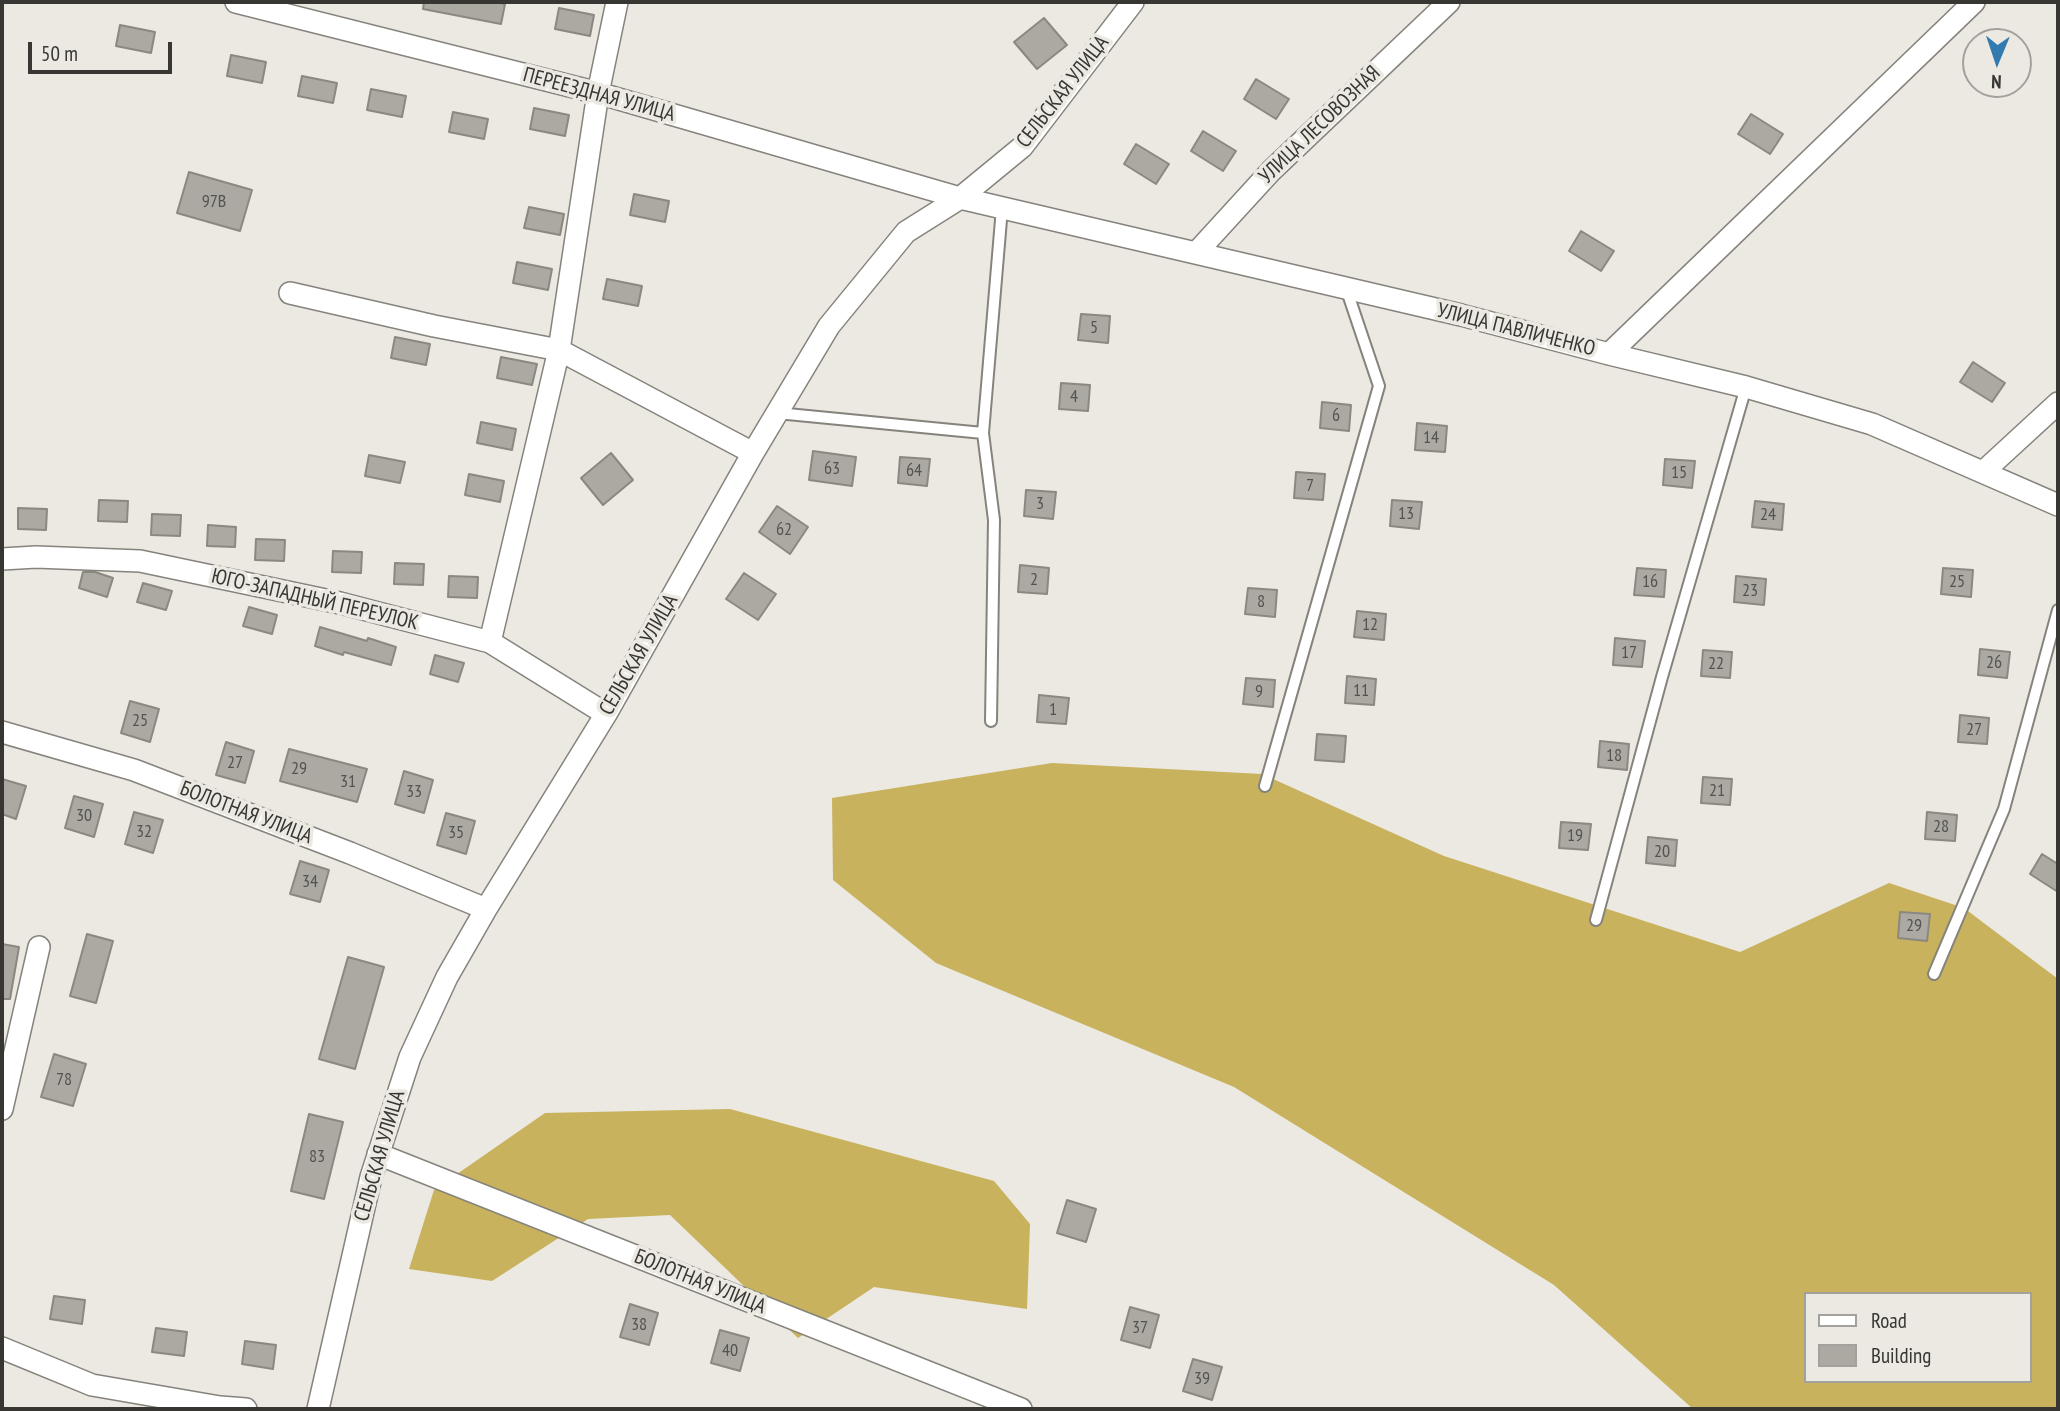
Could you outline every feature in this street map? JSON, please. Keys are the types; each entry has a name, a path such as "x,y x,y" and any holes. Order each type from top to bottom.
{"street":[{"name":"ПЕРЕЕЗДНАЯ УЛИЦА","path":"236,2 598,93 960,198"},
{"path":"490,642 559,350 598,93 617,2"},
{"name":"СЕЛЬСКАЯ УЛИЦА","path":"318,1409 371,1177 410,1057 447,977 486,909 607,714 753,453 829,327 906,232 960,198 1022,147 1132,2"},
{"name":"УЛИЦА ЛЕСОВОЗНАЯ","path":"1196,253 1271,171 1449,2"},
{"path":"1609,354 1974,2"},
{"name":"УЛИЦА ПАВЛИЧЕНКО","path":"960,198 1461,315 1746,387 1872,424 2058,505"},
{"path":"290,293 434,326 559,350 753,453"},
{"path":"1983,472 2058,404"},
{"name":"ЮГО-ЗАПАДНЫЙ ПЕРЕУЛОК","path":"2,559 140,561 340,603 490,642 607,714"},
{"name":"БОЛОТНАЯ УЛИЦА","path":"2,732 134,770 350,853 486,909"},
{"path":"2,1109 39,947"},
{"name":"БОЛОТНАЯ УЛИЦА","path":"378,1154 1021,1409"},
{"path":"4,1356 92,1385 120,1400 246,1409"}],"lane":[{"path":"991,721 994,520 982,433 1002,208"},
{"path":"1265,786 1379,386 1346,288"},
{"path":"1596,920 1746,387"},
{"path":"777,413 982,433"},
{"path":"1934,974 2004,809 2058,610"}],"shaded area":[{"path":"1052,763 1262,774 1444,856 1740,952 1889,883 1964,908 2058,979 2058,1409 1693,1409 1554,1285 1234,1087 936,963 833,880 832,798"},
{"path":"730,1109 994,1181 1030,1224 1027,1309 874,1287 798,1338 670,1215 588,1219 492,1281 409,1269 434,1190 545,1113"}],"building":[{"path":"424,2 505,4 501,24 423,9"},
{"path":"559,8 594,15 590,36 555,29"},
{"path":"1044,18 1067,45 1037,69 1014,42"},
{"path":"120,25 155,32 151,53 116,46"},
{"path":"231,55 266,62 262,83 227,76"},
{"path":"302,76 337,83 333,103 298,96"},
{"path":"1256,79 1289,99 1276,119 1244,99"},
{"path":"371,89 406,96 402,117 367,110"},
{"path":"534,108 569,115 565,136 530,129"},
{"path":"453,112 488,119 484,139 449,132"},
{"path":"1751,114 1783,134 1770,154 1738,134"},
{"path":"1203,131 1236,151 1223,171 1191,151"},
{"path":"1136,144 1169,164 1156,184 1124,164"},
{"path":"189,172 252,190 240,231 177,213"},
{"path":"634,194 669,201 665,222 630,215"},
{"path":"529,207 564,214 560,235 524,228"},
{"path":"1581,231 1614,251 1601,271 1569,251"},
{"path":"517,262 552,269 548,290 513,283"},
{"path":"607,279 642,286 638,306 603,299"},
{"path":"1081,314 1110,316 1108,343 1078,340"},
{"path":"395,337 430,344 426,365 391,358"},
{"path":"501,357 537,364 532,385 497,378"},
{"path":"1973,362 2005,383 1992,402 1960,382"},
{"path":"1061,383 1090,385 1088,411 1059,409"},
{"path":"1322,402 1351,405 1349,431 1320,428"},
{"path":"481,422 516,429 512,450 477,443"},
{"path":"1417,423 1447,426 1445,452 1415,450"},
{"path":"813,451 856,457 852,486 809,480"},
{"path":"611,453 633,480 603,505 581,478"},
{"path":"369,455 405,462 400,483 365,476"},
{"path":"900,457 930,459 927,486 898,483"},
{"path":"1665,459 1695,461 1692,488 1663,485"},
{"path":"1296,472 1325,474 1323,500 1294,498"},
{"path":"469,474 504,481 500,502 465,495"},
{"path":"1026,490 1056,492 1053,519 1024,516"},
{"path":"99,500 128,501 127,522 98,521"},
{"path":"1392,500 1422,502 1419,529 1390,526"},
{"path":"1755,501 1784,504 1782,530 1752,527"},
{"path":"777,506 808,527 790,554 759,532"},
{"path":"18,508 47,509 46,530 18,529"},
{"path":"152,514 181,515 180,536 151,535"},
{"path":"208,525 236,527 235,547 207,546"},
{"path":"256,539 285,540 284,561 255,560"},
{"path":"333,551 362,552 361,573 332,572"},
{"path":"395,563 424,564 423,585 394,584"},
{"path":"1020,565 1049,568 1047,594 1018,592"},
{"path":"1637,568 1666,570 1664,597 1634,595"},
{"path":"1943,568 1973,570 1971,597 1941,594"},
{"path":"83,572 95,572 113,578 107,597 79,588"},
{"path":"744,573 776,594 758,620 726,599"},
{"path":"449,576 478,577 477,598 448,597"},
{"path":"1736,576 1766,579 1764,605 1734,602"},
{"path":"143,583 172,591 166,610 137,602"},
{"path":"1248,588 1277,590 1275,617 1245,614"},
{"path":"249,607 277,615 272,634 243,626"},
{"path":"1357,611 1386,614 1384,640 1354,637"},
{"path":"320,627 396,647 391,665 315,646"},
{"path":"1615,638 1645,641 1642,667 1613,665"},
{"path":"1980,649 2010,652 2007,678 1978,675"},
{"path":"1703,650 1732,652 1730,678 1701,676"},
{"path":"435,655 464,663 458,682 430,674"},
{"path":"1347,676 1376,679 1374,705 1345,703"},
{"path":"1246,678 1275,680 1273,707 1243,704"},
{"path":"1039,695 1069,698 1066,724 1037,722"},
{"path":"130,701 159,709 150,742 121,733"},
{"path":"1960,715 1989,718 1987,744 1958,742"},
{"path":"1317,734 1346,736 1344,762 1315,760"},
{"path":"1600,741 1629,744 1627,770 1598,767"},
{"path":"226,742 254,751 245,783 216,775"},
{"path":"289,749 367,769 357,802 280,781"},
{"path":"404,771 433,780 424,813 395,804"},
{"path":"1703,777 1732,779 1730,805 1701,803"},
{"path":"2,779 26,786 16,819 2,814"},
{"path":"74,796 103,804 94,837 65,828"},
{"path":"134,812 163,820 153,853 125,844"},
{"path":"1927,812 1957,815 1955,841 1925,839"},
{"path":"446,813 475,821 466,854 437,845"},
{"path":"1561,822 1591,824 1588,850 1559,848"},
{"path":"1648,837 1677,840 1675,866 1646,863"},
{"path":"2042,854 2058,864 2058,892 2030,874"},
{"path":"300,861 329,870 320,902 290,894"},
{"path":"1900,912 1930,914 1927,941 1898,938"},
{"path":"87,934 113,941 96,1003 70,996"},
{"path":"2,944 19,947 10,999 2,999"},
{"path":"348,957 384,967 355,1069 319,1059"},
{"path":"54,1054 86,1064 73,1106 41,1097"},
{"path":"309,1114 343,1122 324,1199 291,1191"},
{"path":"1067,1200 1096,1209 1086,1242 1057,1233"},
{"path":"54,1296 85,1300 82,1324 50,1319"},
{"path":"630,1304 658,1313 649,1345 620,1337"},
{"path":"1130,1307 1159,1315 1150,1348 1121,1340"},
{"path":"156,1328 187,1332 184,1356 152,1352"},
{"path":"720,1330 749,1338 740,1371 711,1363"},
{"path":"245,1341 276,1345 273,1369 242,1364"},
{"path":"1193,1359 1222,1367 1212,1400 1183,1391"}]}
